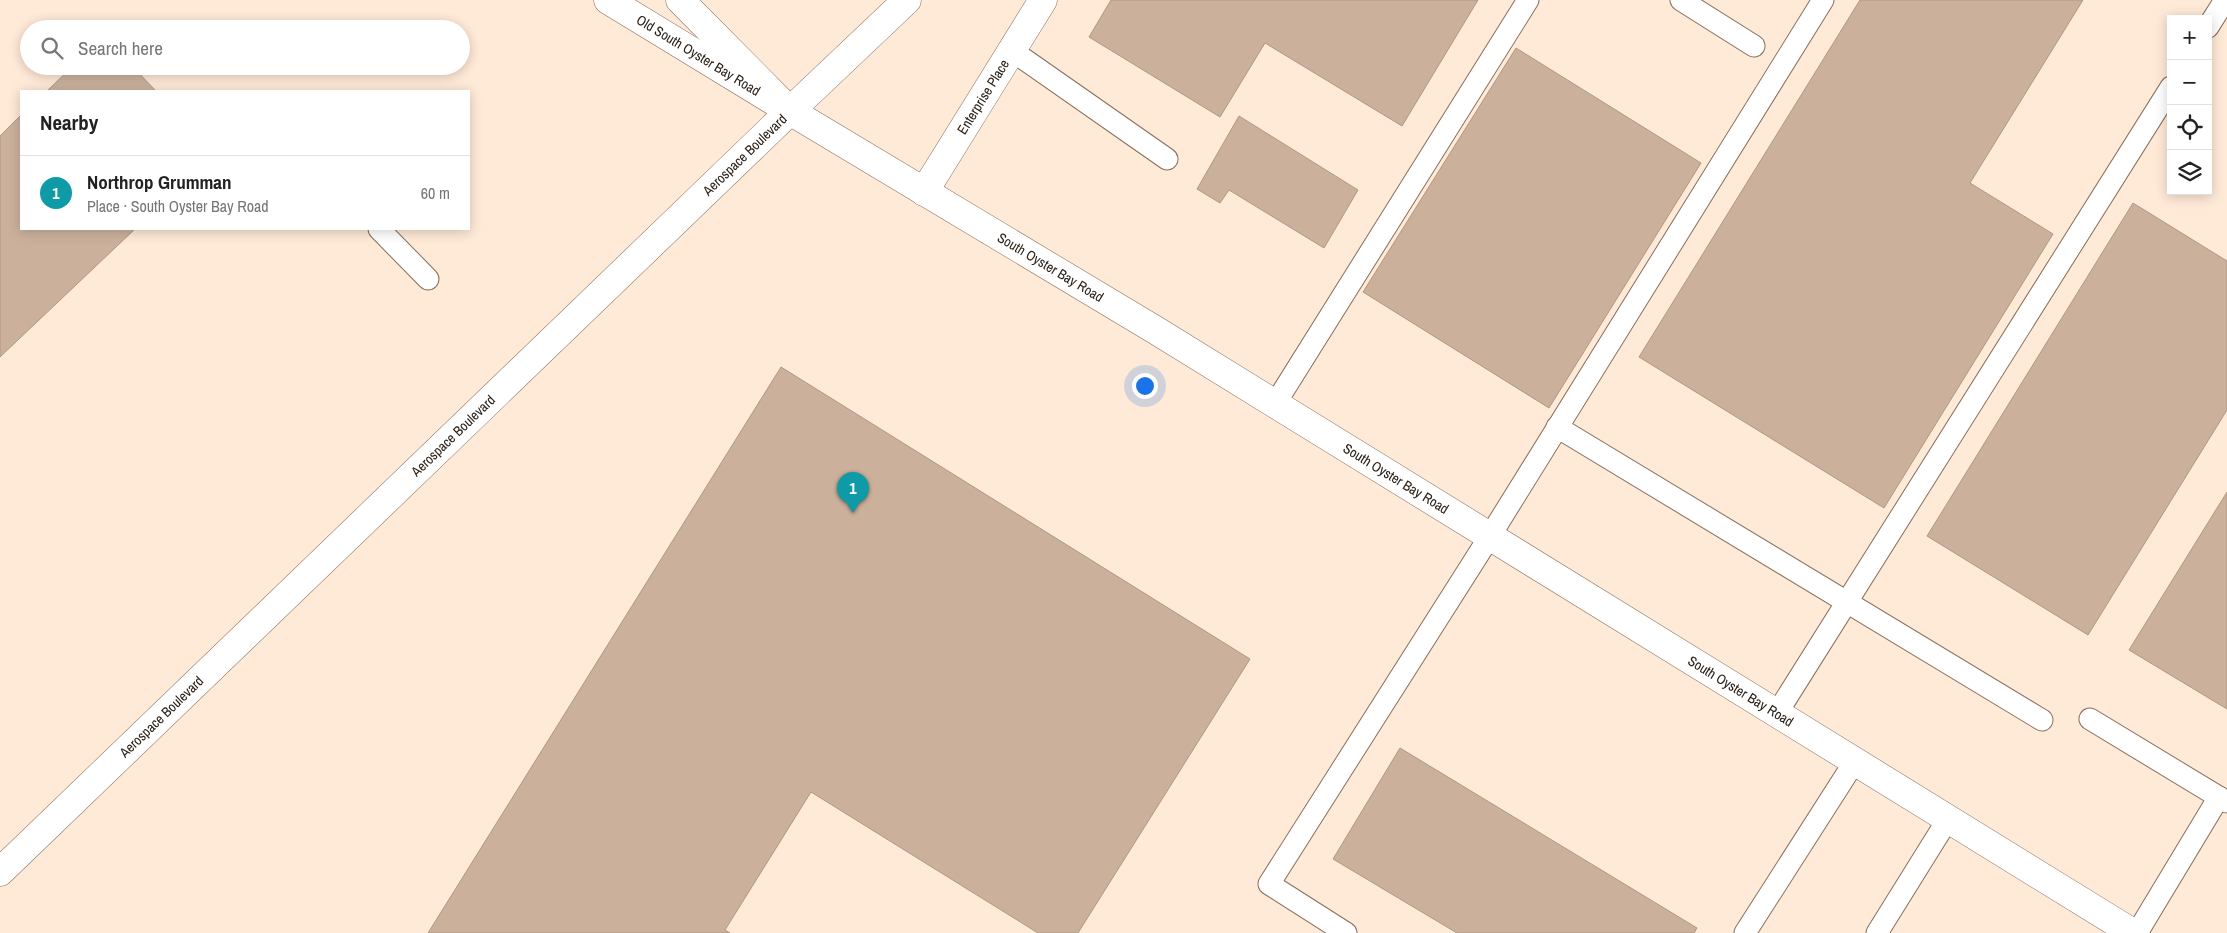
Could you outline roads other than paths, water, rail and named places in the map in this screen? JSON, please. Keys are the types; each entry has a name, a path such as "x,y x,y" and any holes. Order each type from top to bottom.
{"main road":[{"name":"Old South Oyster Bay Road","path":"608,0 790,111"},
{"name":"South Oyster Bay Road","path":"680,0 790,111 1276,404 2135,933"},
{"name":"Aerospace Boulevard","path":"0,872 907,0"},
{"name":"Enterprise Place","path":"924,192 1042,0"}],"lane":[{"path":"1276,404 1528,0"},
{"path":"1681,0 1754,46"},
{"path":"1346,933 1268,884 1490,536 1823,0"},
{"path":"2212,21 2225,0"},
{"path":"1011,50 1167,159"},
{"path":"1777,713 2167,93"},
{"path":"379,230 428,279"},
{"path":"1558,427 2042,720"},
{"path":"2090,718 2223,800 2135,933"},
{"path":"1745,933 1855,761"},
{"path":"1877,933 1948,819"}],"place":[{"name":"Northrop Grumman","path":"853,513"}]}
